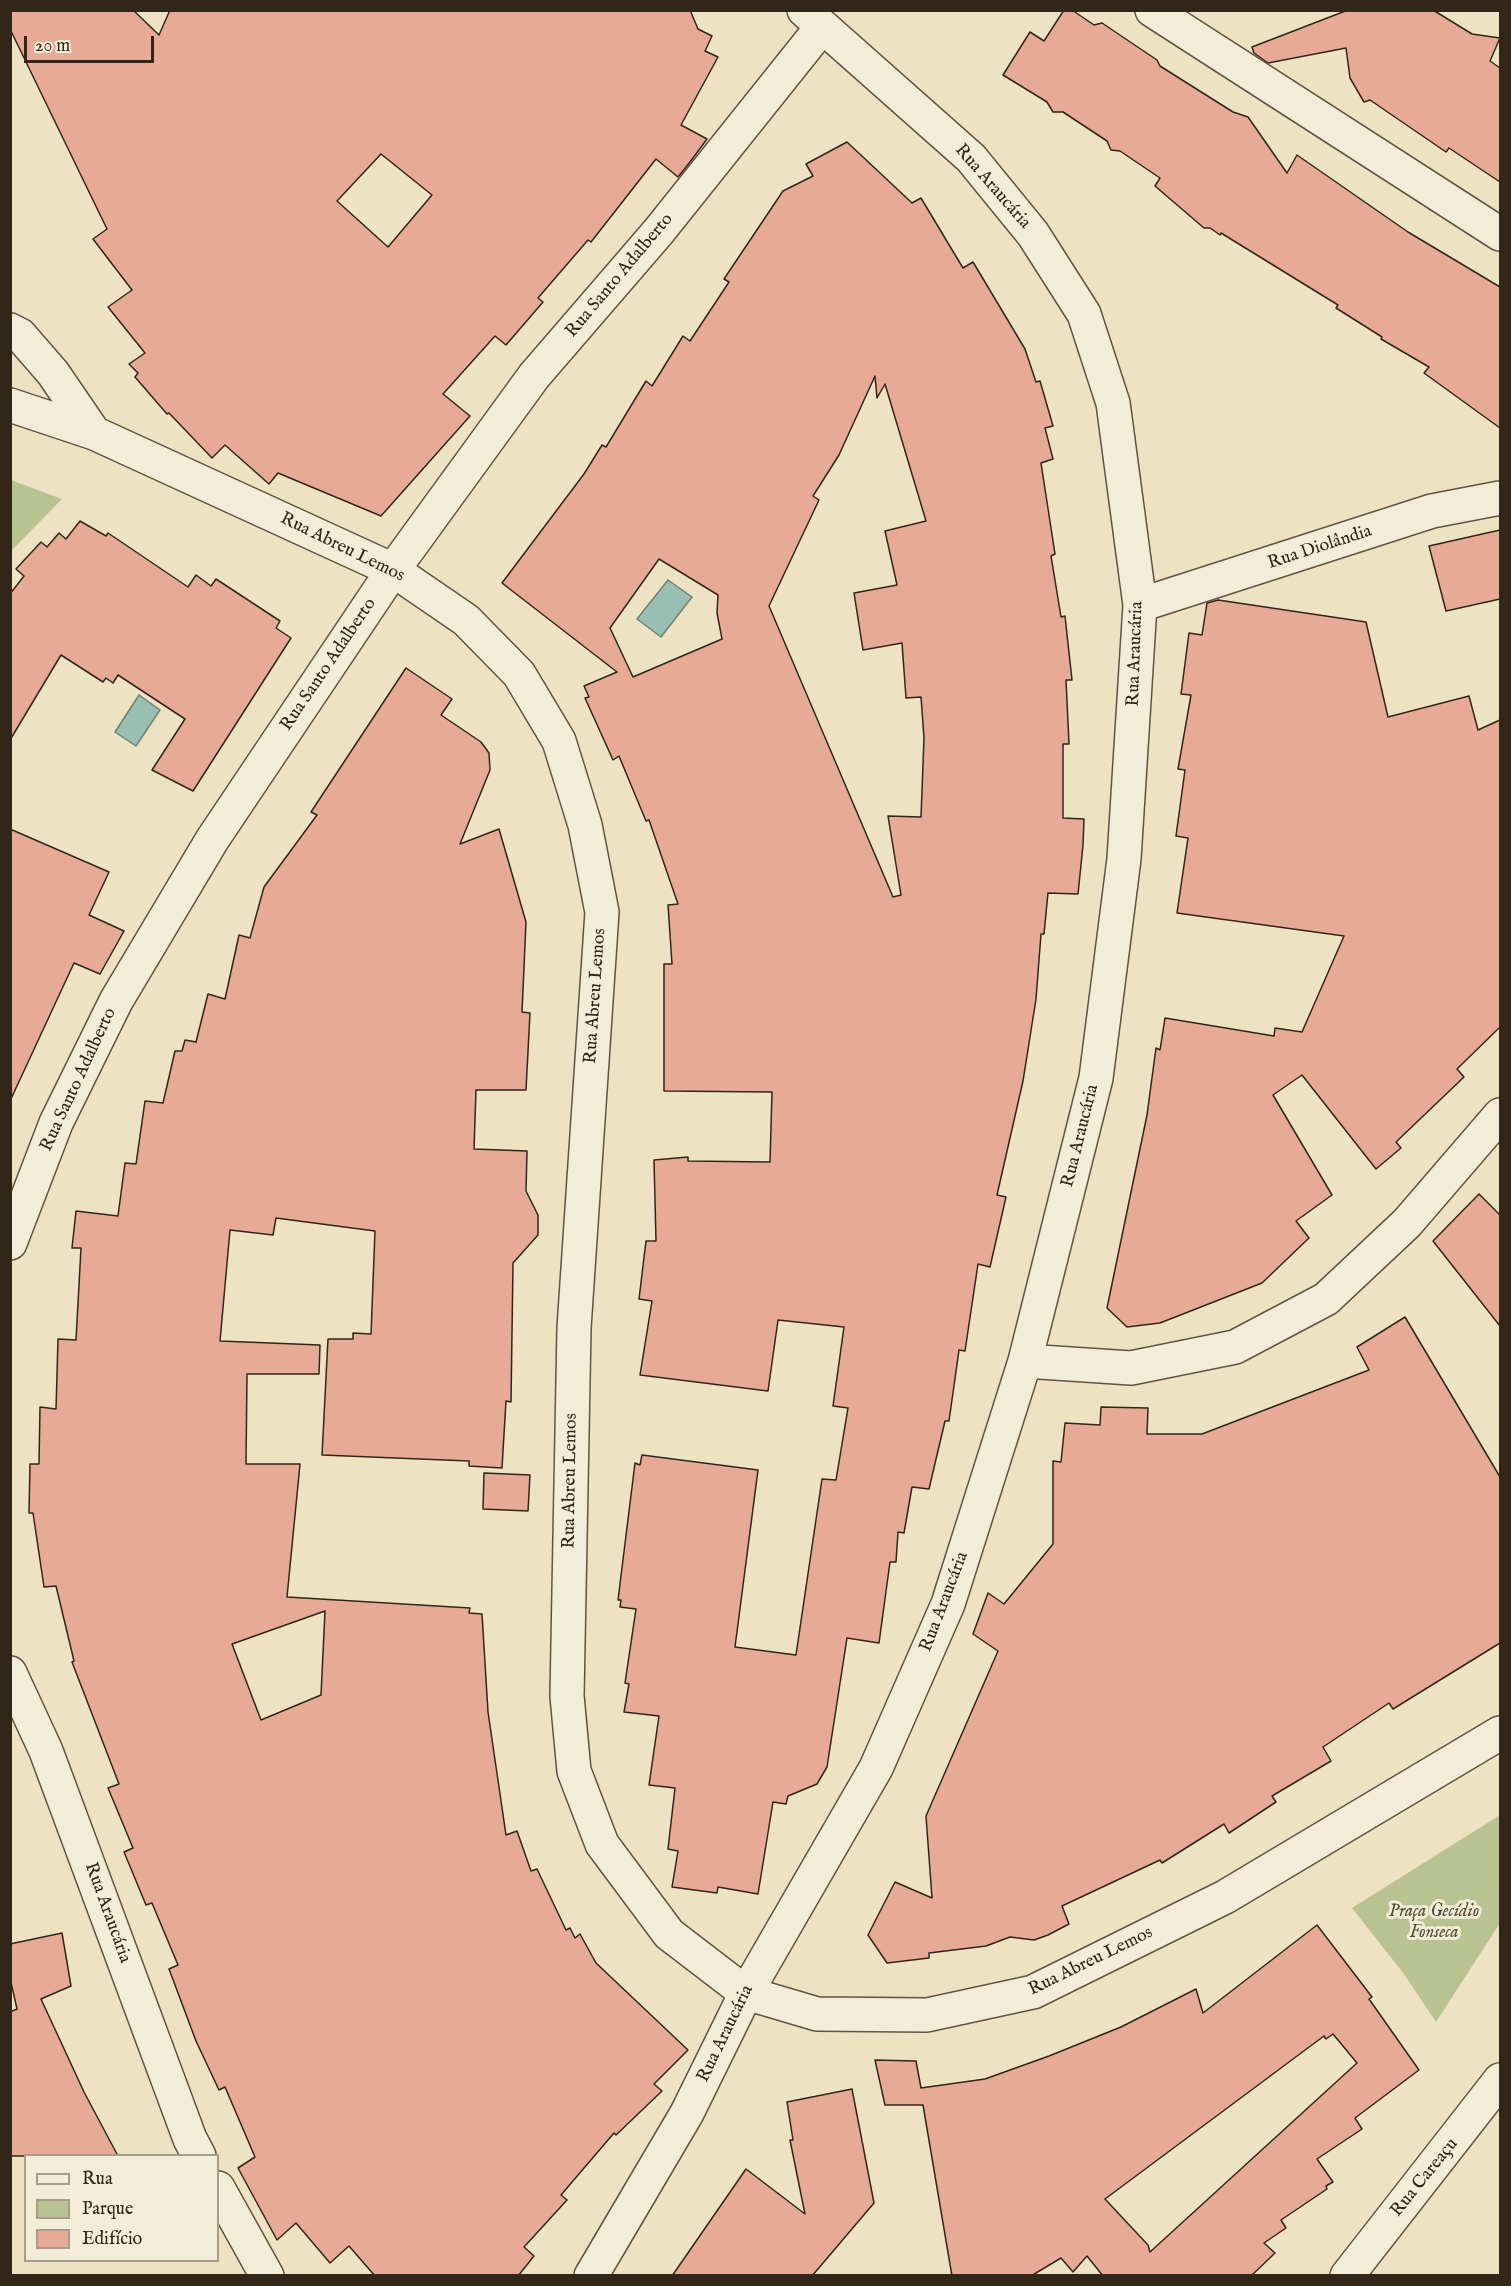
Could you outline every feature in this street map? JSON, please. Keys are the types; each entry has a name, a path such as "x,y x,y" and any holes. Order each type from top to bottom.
{"street":[{"path":"1152,10 1500,234"},
{"name":"Rua Santo Adalberto","path":"10,1243 56,1123 116,1001 212,840 393,570 534,376 659,231 813,19"},
{"name":"Rua Araucária","path":"591,2276 687,2113 746,1993 876,1768 948,1604 1025,1361 1096,1078 1124,859 1140,605 1113,403 1083,314 1033,234 971,158 813,19"},
{"path":"10,330 20,335 53,373 94,433"},
{"name":"Rua Abreu Lemos","path":"10,405 94,433 393,570 466,620 519,674 559,741 585,825 602,912 574,1328 567,1696 574,1771 602,1844 669,1934 746,1993 817,2014 927,2015 1034,1992 1225,1897 1500,1733"},
{"name":"Rua Diolândia","path":"1140,605 1432,511 1500,498"},
{"path":"1025,1361 1131,1368 1235,1347 1326,1299 1407,1223 1500,1115"},
{"name":"Rua Araucária","path":"10,1672 46,1751 186,2128 198,2154"},
{"name":"Rua Careaçu","path":"1347,2276 1500,2080"},
{"path":"219,2190 267,2276"}],"green space":[{"path":"11,480 62,499 11,551"},
{"name":"Praça Gecídio Fonseca","path":"1500,1815 1500,1923 1436,2022 1404,1974 1352,1908"}],"water":[{"path":"668,580 692,597 661,637 637,619"},
{"path":"139,695 160,710 136,746 115,732"}],"building":[{"path":"10,10 133,10 159,35 170,10 690,10 698,29 712,36 705,51 718,57 681,125 707,139 678,177 656,159 591,242 588,240 538,298 543,302 506,345 495,336 443,394 470,416 381,516 278,473 269,484 225,445 212,458 169,413 167,414 135,377 138,373 129,364 145,353 108,307 132,290 93,239 107,229 10,29","holes":["381,154 432,195 388,247 337,201"]},
{"path":"1064,10 1072,10 1094,25 1102,23 1157,60 1160,66 1233,112 1248,117 1287,173 1297,155 1408,232 1500,287 1500,428 1424,373 1429,367 1381,339 1382,337 1336,308 1338,305 1221,233 1220,235 1210,228 1204,228 1155,186 1160,178 1120,151 1111,150 1107,141 1063,112 1053,112 1047,102 1003,75 1030,32 1044,41"},
{"path":"1348,10 1433,10 1472,34 1500,38 1490,61 1500,68 1500,182 1449,148 1446,152 1370,100 1364,102 1350,78 1346,48 1268,63 1254,53 1252,47"},
{"path":"847,142 912,203 921,198 963,268 973,262 1025,349 1036,382 1040,381 1053,426 1045,428 1053,459 1041,463 1055,554 1051,556 1061,617 1065,616 1072,680 1066,680 1069,744 1063,744 1063,818 1084,819 1083,845 1078,894 1048,893 1044,934 1041,934 1036,999 1023,1081 997,1195 1006,1197 990,1267 978,1264 965,1351 959,1350 949,1421 945,1421 929,1489 912,1487 904,1533 898,1532 896,1562 890,1562 879,1643 847,1638 827,1767 817,1784 788,1796 786,1804 773,1802 758,1894 718,1887 717,1893 672,1887 678,1851 668,1849 675,1788 649,1785 659,1716 624,1712 629,1684 625,1683 636,1609 620,1607 621,1600 618,1600 635,1463 640,1465 642,1455 758,1470 735,1647 796,1655 822,1479 836,1480 848,1408 833,1406 844,1327 778,1320 768,1391 640,1375 652,1301 639,1299 646,1241 656,1241 654,1160 688,1157 688,1161 770,1162 772,1092 664,1091 664,964 672,964 668,905 678,904 649,820 646,821 619,756 613,760 585,698 589,697 584,686 617,672 502,583 584,474 602,445 606,447 646,381 652,386 683,336 690,341 729,282 724,279 783,191 813,176 806,164","holes":["875,376 877,398 885,384 926,521 885,531 897,585 854,593 863,650 902,643 906,698 921,697 924,738 921,817 888,816 901,895 893,897 769,606 819,500 813,496 839,455","659,559 718,595 717,613 722,639 633,677 610,628"]},
{"path":"80,521 106,536 108,533 188,587 196,575 211,586 216,579 280,621 276,628 291,638 193,791 152,770 185,719 118,675 113,683 106,678 103,682 61,655 10,740 10,594 24,576 16,569 41,542 47,547 59,533 66,539"},
{"path":"1500,530 1500,599 1446,611 1429,546"},
{"path":"1218,600 1366,622 1388,717 1469,696 1478,730 1500,720 1500,1027 1457,1069 1464,1077 1396,1142 1401,1148 1376,1169 1302,1075 1273,1095 1332,1195 1296,1221 1309,1238 1262,1283 1160,1323 1127,1327 1107,1308 1147,1115 1156,1048 1160,1050 1165,1018 1274,1036 1275,1028 1302,1032 1344,936 1177,913 1188,838 1176,836 1185,770 1178,769 1191,695 1181,694 1189,633 1202,635 1207,603"},
{"path":"406,668 452,699 441,715 481,742 489,753 490,770 460,844 499,829 526,922 522,1012 530,1013 526,1090 476,1090 474,1149 527,1151 526,1191 538,1215 538,1235 513,1263 511,1402 506,1401 502,1468 469,1466 469,1461 322,1455 328,1339 353,1339 353,1333 371,1334 375,1231 276,1218 273,1235 230,1230 220,1341 320,1345 319,1374 247,1374 246,1464 300,1464 287,1597 470,1608 469,1613 482,1614 488,1712 506,1835 517,1831 531,1871 537,1869 566,1930 570,1928 575,1938 580,1934 596,1963 688,2050 654,2084 662,2091 616,2135 614,2133 561,2195 567,2200 524,2247 534,2256 518,2276 375,2276 349,2246 330,2263 296,2223 277,2240 238,2168 255,2157 225,2087 219,2090 196,2041 169,1969 178,1965 152,1903 146,1905 124,1852 133,1848 108,1788 119,1784 72,1662 74,1661 56,1586 44,1587 33,1513 29,1513 30,1464 39,1464 40,1407 56,1409 58,1339 76,1340 81,1248 72,1248 76,1211 118,1216 125,1163 136,1164 145,1101 163,1103 175,1051 182,1051 185,1040 196,1042 208,994 225,999 239,935 250,938 264,887 317,815 311,812","holes":["325,1611 321,1695 261,1720 232,1644"]},
{"path":"10,829 109,872 89,915 124,931 100,974 74,963 10,1101"},
{"path":"1479,1194 1500,1215 1500,1326 1433,1241"},
{"path":"1405,1317 1500,1477 1500,1643 1393,1709 1389,1703 1323,1747 1331,1761 1272,1796 1276,1802 1229,1833 1224,1824 1162,1863 1160,1860 1062,1906 1069,1924 1048,1935 1034,1940 1010,1937 986,1946 929,1953 929,1958 887,1963 868,1935 895,1882 932,1898 926,1816 998,1651 973,1634 988,1593 1004,1604 1053,1544 1053,1461 1061,1462 1065,1423 1100,1425 1101,1407 1148,1408 1147,1434 1202,1434 1369,1370 1357,1347"},
{"path":"484,1473 530,1475 528,1511 483,1509"},
{"path":"1317,1925 1372,1997 1369,1999 1419,2070 1355,2118 1362,2129 1317,2159 1333,2182 1326,2186 1327,2189 1281,2220 1286,2228 1264,2243 1275,2253 1251,2276 1103,2276 1087,2256 1073,2272 1061,2258 1031,2276 952,2276 923,2105 885,2105 875,2060 916,2061 921,2088 985,2079 1121,2027 1196,1989 1203,2013","holes":["1333,2034 1357,2063 1150,2252 1148,2245 1105,2199 1324,2036 1326,2039"]},
{"path":"62,1933 71,1986 41,1999 84,2092 117,2154 10,2156 10,2012 17,2009 10,1978 10,1944"},
{"path":"852,2089 874,2203 812,2276 672,2276 746,2169 805,2214 790,2140 793,2140 787,2102"}]}
